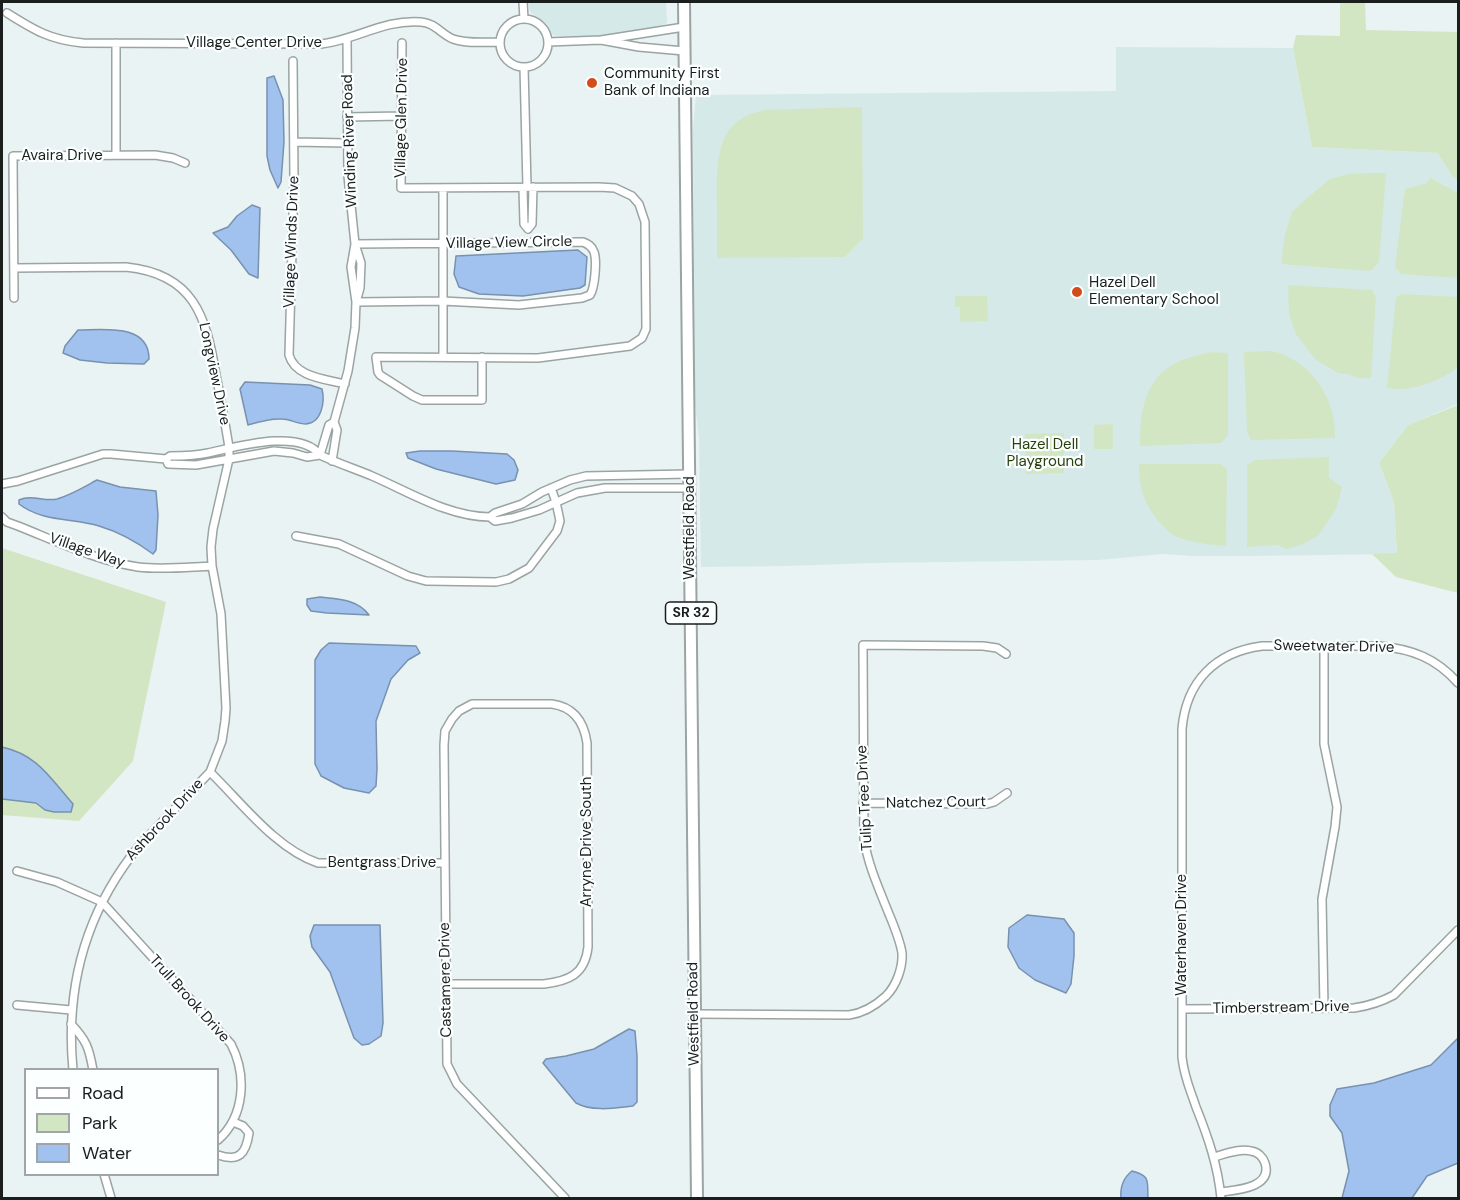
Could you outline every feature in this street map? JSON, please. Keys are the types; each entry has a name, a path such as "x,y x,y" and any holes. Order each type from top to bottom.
{"main road":[{"name":"Westfield Road","path":"684,2 697,1198"}],"street":[{"path":"524,2 524,19"},
{"name":"Village Center Drive","path":"7,13 55,39 83,43 321,44 347,39 386,24 406,22 428,23 450,38 457,40 500,42"},
{"path":"529,19 545,32 548,42 546,54 542,60 524,67 507,60 503,55 500,42 505,28 513,21 529,19"},
{"path":"548,42 601,40 684,27"},
{"name":"Winding River Road","path":"332,461 337,430 334,422 352,355 361,263 355,244 349,191 347,39"},
{"path":"601,40 639,47 684,51"},
{"path":"116,43 116,155"},
{"name":"Village Glen Drive","path":"402,43 401,188 443,188"},
{"name":"Village Winds Drive","path":"294,61 294,180 289,355 294,366 300,371 345,384"},
{"path":"524,67 528,188 524,224 528,229 528,243"},
{"path":"347,117 402,117"},
{"path":"294,142 347,143"},
{"name":"Avaira Drive","path":"14,268 13,156 166,156 185,164"},
{"path":"443,356 443,188 606,187 621,190 635,198 646,227 646,324 645,333 636,343 630,346 526,358 443,356 376,357 380,375 402,390 422,399 482,399 482,357"},
{"name":"Village View Circle","path":"355,244 583,242 590,246 594,254 593,292 582,298 533,304 443,301 356,302"},
{"path":"14,268 14,298"},
{"name":"Longview Drive","path":"14,268 140,268 173,281 195,302 203,318 210,341 229,447 229,459"},
{"name":"Winding River Road","path":"320,455 329,425 334,422"},
{"path":"2,484 103,454 166,459 170,456 193,455 258,442 286,441 315,448 320,455 332,461 455,512 490,517 495,521 539,510 577,493 605,488 690,488"},
{"path":"166,459 168,464 196,465 274,451 307,457 320,455"},
{"name":"Ashbrook Drive","path":"73,1068 70,1042 71,1010 77,971 92,923 115,879 134,852 210,772 222,741 226,708 221,614 212,566 211,547 229,459"},
{"path":"490,517 495,513 522,504 551,488 586,476 689,474"},
{"path":"296,536 339,544 408,576 426,581 496,582 509,579 529,568 557,531 560,522 551,488"},
{"name":"Village Way","path":"2,517 7,522 101,558 130,566 154,568 212,566"},
{"name":"Tulip Tree Drive","path":"694,1014 855,1014 869,1009 888,993 898,975 902,955 897,933 876,881 866,848 863,803 862,645 983,646 997,648 1006,654"},
{"path":"1324,646 1324,744 1337,807 1322,899 1324,1008"},
{"name":"Sweetwater Drive","path":"1206,671 1231,654 1254,647 1379,646 1408,650 1434,662 1458,683"},
{"name":"Waterhaven Drive","path":"1206,671 1188,700 1182,729 1182,1057 1184,1076 1214,1157 1221,1196"},
{"name":"Castamere Drive","path":"564,1198 457,1084 447,1064 444,735 459,711 472,704 552,704 576,714"},
{"name":"Arryne Drive South","path":"446,984 544,984 573,977 585,959 588,947 587,743 583,726 576,714"},
{"name":"Bentgrass Drive","path":"210,772 269,832 312,861 318,863 445,863"},
{"name":"Natchez Court","path":"863,803 987,804 1007,794"},
{"path":"17,871 57,882 102,902"},
{"name":"Trull Brook Drive","path":"102,902 231,1044 239,1064 240,1101 233,1122 219,1139"},
{"name":"Timberstream Drive","path":"1182,1009 1354,1008 1381,1002 1394,995 1458,930"},
{"path":"17,1005 71,1010"},
{"path":"71,1024 84,1038 93,1068"},
{"path":"219,1155 235,1158 244,1152 249,1133 243,1126 233,1122"},
{"path":"1214,1157 1252,1151 1260,1155 1265,1162 1266,1172 1258,1184 1221,1196"},
{"path":"105,1176 111,1198"}],"shaded area":[{"path":"528,2 666,2 667,23 654,28 609,36 558,36 553,35 545,23 530,12"},
{"name":"Hazel Dell Elementary School","path":"1116,47 1293,48 1312,147 1439,153 1452,176 1458,181 1458,404 1408,425 1379,463 1394,502 1397,554 1192,556 1163,554 1098,560 701,567 699,439 695,403 693,130 696,95 1116,91"}],"green space":[{"path":"1340,2 1365,2 1366,30 1458,32 1458,181 1452,176 1438,153 1312,147 1293,48 1296,35 1340,36"},
{"path":"862,107 863,238 845,257 717,258 717,182 720,154 723,142 737,122 765,110"},
{"path":"1386,173 1379,262 1370,271 1281,264 1285,235 1292,212 1306,199 1330,179 1349,174"},
{"path":"1430,178 1458,193 1458,278 1401,274 1395,267 1405,189 1427,183"},
{"path":"1288,285 1372,290 1376,297 1371,378 1358,378 1338,373 1316,360 1296,334 1289,314"},
{"path":"1401,294 1458,297 1458,367 1443,377 1424,385 1396,389 1387,388 1396,298"},
{"path":"955,296 987,296 988,321 960,322 960,307 955,307"},
{"path":"1212,352 1228,353 1228,435 1221,443 1140,446 1142,412 1154,381 1176,363"},
{"path":"1244,352 1276,352 1306,369 1326,395 1333,416 1335,438 1251,440 1247,432"},
{"path":"1458,405 1458,593 1396,577 1372,554 1397,553 1394,502 1379,463 1408,425"},
{"name":"Hazel Dell Playground","path":"1113,424 1113,449 1094,449 1094,425"},
{"name":"Hazel Dell Playground","path":"1064,433 1064,473 1026,474 1025,434"},
{"path":"1329,457 1329,478 1342,487 1337,507 1319,535 1301,545 1286,549 1278,545 1247,547 1247,465 1255,460"},
{"path":"1139,464 1220,464 1227,469 1226,546 1186,540 1168,531 1147,504 1140,481"},
{"path":"2,548 166,602 133,761 79,821 2,815"}],"water":[{"path":"274,76 283,100 284,142 281,182 278,188 267,156 267,78"},
{"path":"252,205 260,208 258,278 249,274 231,250 213,233 228,227 237,216"},
{"path":"578,250 587,257 585,285 580,288 523,296 479,294 459,287 454,274 456,256"},
{"path":"78,330 111,330 133,334 147,347 149,359 144,364 107,363 80,360 63,353 65,346"},
{"path":"245,382 310,385 322,389 323,399 319,416 316,420 306,424 278,419 248,425 240,389"},
{"path":"420,451 507,454 514,460 518,470 515,480 496,484 436,469 408,458 406,453"},
{"path":"97,480 120,487 156,491 158,515 156,550 153,554 141,545 106,528 48,517 19,504 19,500 24,498 57,499"},
{"path":"320,597 353,603 369,615 311,611 307,605 307,599"},
{"path":"329,643 416,646 420,653 408,660 391,679 376,721 376,786 369,793 344,788 321,776 315,764 315,660"},
{"path":"2,747 25,756 42,769 73,804 71,812 54,812 45,810 36,803 2,799"},
{"path":"1027,915 1064,919 1074,933 1071,984 1066,993 1035,980 1019,968 1008,947 1009,928"},
{"path":"314,925 380,925 383,1023 381,1036 369,1044 362,1045 354,1038 330,972 312,947 310,936"},
{"path":"629,1029 635,1031 637,1056 637,1102 633,1106 597,1108 576,1103 543,1063 546,1059 594,1049"},
{"path":"1458,1038 1458,1163 1427,1176 1412,1198 1342,1198 1349,1171 1342,1133 1330,1116 1330,1105 1337,1089 1374,1083 1431,1065"},
{"path":"1132,1171 1147,1180 1148,1198 1121,1198 1123,1183"}],"place":[{"name":"Community First Bank of Indiana","path":"592,83"},
{"name":"Hazel Dell Elementary School","path":"1077,292"}]}
